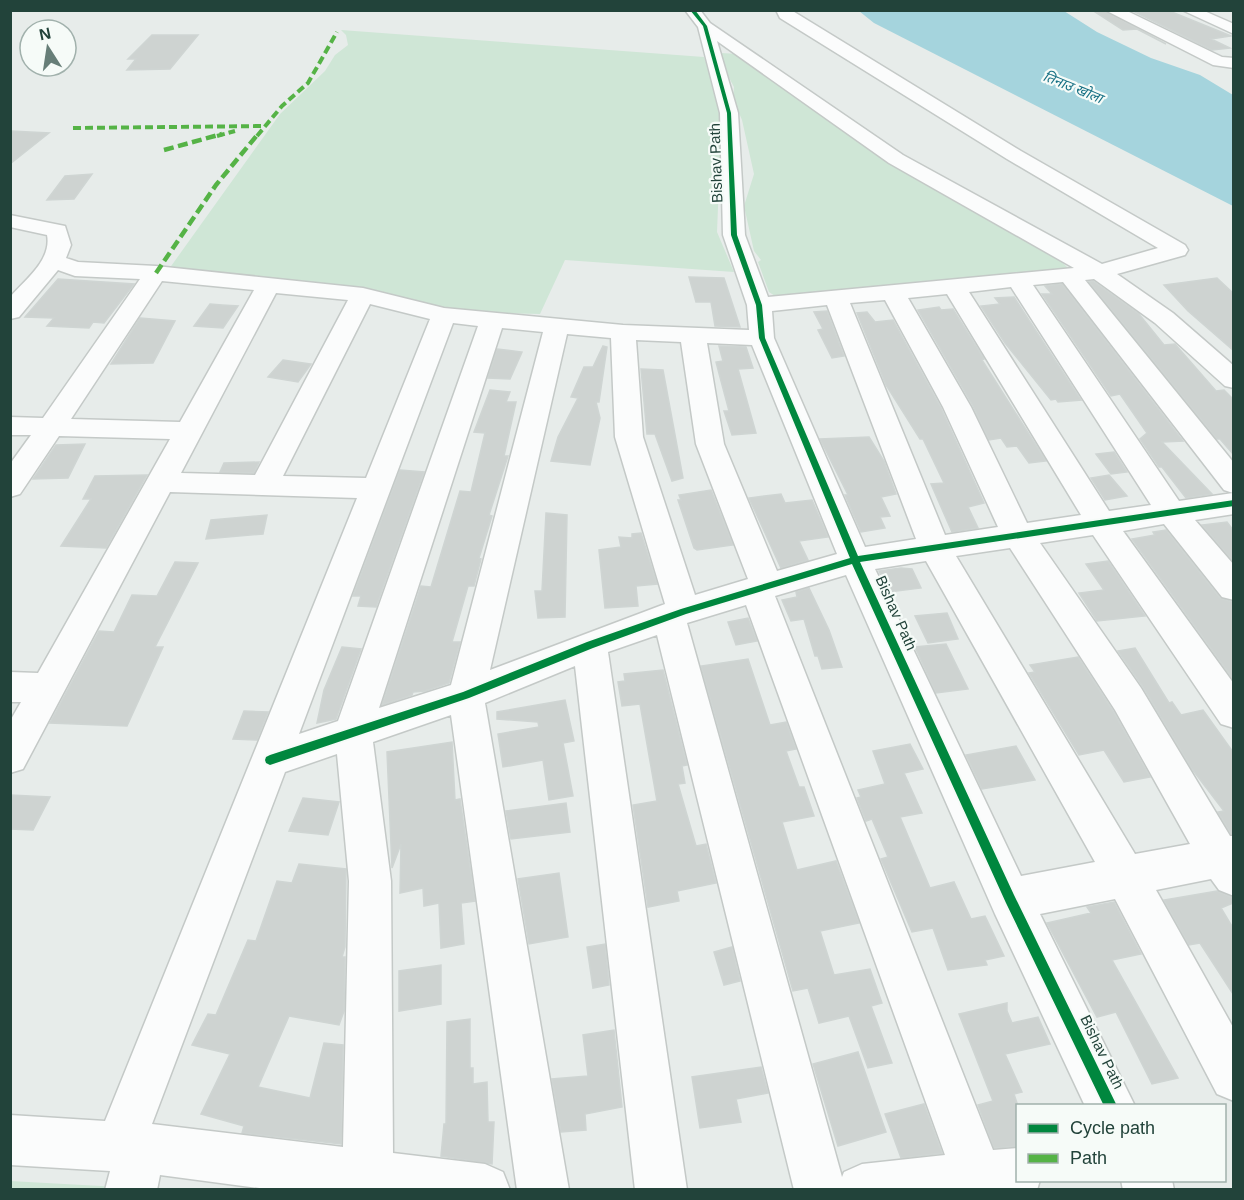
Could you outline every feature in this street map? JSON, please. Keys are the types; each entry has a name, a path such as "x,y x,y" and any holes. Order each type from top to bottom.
{"street":[{"path":"759,305 1098,272 1177,250 1004,149 785,15 783,10"},
{"path":"1112,10 1219,62 1233,63"},
{"path":"1190,10 1233,30"},
{"path":"1220,10 1233,16"},
{"path":"699,18 896,159 1098,272 1164,318 1233,380"},
{"name":"Bishav Path","path":"699,18 729,112 734,235 759,305 762,338 855,560 1010,899 1110,1104"},
{"path":"1175,20 1214,38"},
{"path":"10,221 57,231 60,245 54,261 10,312"},
{"path":"54,261 75,269 156,273 363,295 444,315 623,332 762,338"},
{"path":"10,487 156,273"},
{"path":"1068,274 1233,483"},
{"path":"1017,279 1171,512 1233,588"},
{"path":"10,757 269,285"},
{"path":"954,286 1101,523 1233,713"},
{"path":"893,292 957,407 1018,536 1128,699 1229,863 1125,876 1010,899"},
{"path":"264,485 363,295"},
{"path":"836,297 935,548 1125,876 1233,1077"},
{"path":"130,1162 270,760 444,315"},
{"path":"341,1178 370,881 353,732 492,320"},
{"path":"543,1190 466,695 556,326"},
{"path":"623,332 629,437 676,614 820,1190"},
{"path":"693,336 710,444 970,1180 862,1190"},
{"path":"10,426 189,430"},
{"path":"161,482 376,489"},
{"path":"270,760 466,695 590,645 676,614 855,560 1233,503"},
{"path":"590,645 661,1190"},
{"path":"10,687 49,688"},
{"path":"10,1140 130,1162 480,1189"}],"green space":[{"path":"341,30 704,57 722,108 717,232 734,272 565,260 540,314 445,312 413,299 169,269 280,114 325,71 335,55 348,45 346,35"},
{"path":"721,53 739,54 1052,252 1070,270 778,298 769,292 758,262 761,260 754,251 744,206 754,174 742,120 733,99 734,87 726,72"},
{"path":"10,1181 119,1187 118,1190 11,1189"}],"water":[{"name":"तिनाउ खोला","path":"859,11 1064,11 1097,32 1151,58 1200,75 1233,95 1233,206 874,23"}],"building":[{"path":"1092,10 1103,10 1166,44 1137,29 1123,30"},
{"path":"1131,10 1167,10 1231,36 1211,39 1230,48 1212,50"},
{"path":"152,35 198,35 170,69 127,70 136,59 128,59"},
{"path":"10,131 49,133 10,164"},
{"path":"92,174 74,199 47,200 65,176"},
{"path":"689,277 724,278 740,327 715,326 711,302 696,302"},
{"path":"1217,278 1233,293 1233,350 1188,311 1164,285"},
{"path":"58,279 134,284 104,323 93,322 89,328 47,326 54,318 25,317"},
{"path":"1093,281 1139,314 1164,345 1175,344 1216,391 1224,390 1233,399 1233,454 1220,439 1217,439 1089,282"},
{"path":"1062,284 1183,441 1162,442 1212,494 1186,498 1162,467 1159,467 1140,439 1147,433 1120,394 1111,396 1042,294 1052,294 1045,286"},
{"path":"1014,297 1081,400 1058,402 1056,399 1051,400 1005,343 981,306 1000,304 995,298"},
{"path":"210,304 238,306 223,328 194,326"},
{"path":"939,307 941,310 953,309 984,359 982,360 1046,461 1029,463 1017,446 1007,447 1001,438 989,440 973,406 918,310"},
{"path":"827,311 844,356 832,358 818,330 823,329 814,312"},
{"path":"867,312 875,322 893,320 941,408 984,503 968,507 978,528 952,532 931,484 944,483 923,439 920,439 886,385 857,313"},
{"path":"140,318 175,321 153,363 111,364"},
{"path":"603,346 607,347 599,402 596,402 600,418 590,465 551,461 558,437 578,398 571,397 584,367 593,367"},
{"path":"719,346 746,347 753,368 738,369 756,433 732,435 724,411 729,411 716,362 723,361"},
{"path":"497,349 522,352 510,379 488,378"},
{"path":"283,360 311,364 298,382 268,377"},
{"path":"641,369 663,370 683,478 672,481 655,434 647,434"},
{"path":"490,390 510,392 506,402 516,402 504,456 508,456 489,515 492,516 479,558 481,559 474,586 468,586 452,642 460,642 449,683 425,691 413,692 412,695 382,705 421,586 431,587 460,491 471,492 485,433 474,432"},
{"path":"869,437 884,461 896,494 881,497 890,516 880,517 885,528 861,532 845,495 848,495 820,439"},
{"path":"85,444 68,478 33,479 56,445"},
{"path":"1114,452 1127,472 1111,474 1096,454"},
{"path":"259,462 254,473 220,472 224,463"},
{"path":"400,470 424,472 376,607 358,606 361,596 353,596"},
{"path":"147,475 106,548 61,546 91,499 83,499 95,476"},
{"path":"1109,475 1127,496 1105,500 1091,478"},
{"path":"711,490 733,545 697,550 694,548 678,500 681,500 679,495"},
{"path":"781,494 785,503 812,500 828,537 799,541 808,560 781,568 749,498"},
{"path":"546,513 567,515 565,617 538,618 535,591 542,591"},
{"path":"267,515 263,534 206,539 211,520"},
{"path":"1227,522 1233,530 1233,561 1202,525"},
{"path":"1166,530 1220,598 1233,602 1233,679 1132,539 1155,535 1153,532"},
{"path":"641,533 657,584 636,586 638,606 605,608 599,550 621,547 619,537 632,538 632,534"},
{"path":"1108,561 1145,616 1097,621 1079,593 1104,590 1086,564"},
{"path":"175,562 198,563 155,647 163,647 127,726 50,723 99,631 114,632 132,595 157,596"},
{"path":"912,569 921,588 889,592 879,571"},
{"path":"809,588 829,630 842,667 822,669 818,656 815,656 804,619 791,621 782,600 797,597 796,592"},
{"path":"947,613 958,639 928,643 915,616"},
{"path":"748,618 757,641 736,645 728,622"},
{"path":"946,644 968,689 936,693 915,647"},
{"path":"342,647 361,649 336,719 317,723 324,690"},
{"path":"1135,648 1169,703 1172,702 1181,715 1203,710 1233,752 1233,834 1218,812 1224,811 1192,769 1143,687 1118,651"},
{"path":"1078,657 1113,711 1150,777 1124,782 1104,750 1079,755 1029,673 1035,672 1030,665"},
{"path":"748,659 770,725 786,722 796,749 786,751 799,787 804,787 814,816 782,822 797,870 836,861 859,923 820,931 834,975 870,969 882,1003 871,1006 892,1063 868,1068 849,1016 819,1023 808,988 793,991 701,666"},
{"path":"663,670 687,765 682,766 685,783 678,784 696,846 706,844 716,883 677,891 679,901 648,907 633,805 657,801 640,704 622,706 618,682 625,681 624,674"},
{"path":"565,700 574,741 563,743 573,796 549,800 543,760 503,767 498,734 539,727 538,722 497,719 497,712"},
{"path":"244,711 268,712 257,740 233,739"},
{"path":"452,742 455,800 460,799 475,901 461,903 464,944 441,948 439,903 424,906 423,888 400,893 401,844 392,868 387,752"},
{"path":"910,744 923,769 904,773 922,813 900,817 930,888 954,882 971,919 985,916 1004,956 985,960 987,965 948,970 933,928 912,932 881,859 888,857 872,819 866,821 857,798 861,797 858,790 885,784 873,751"},
{"path":"1016,746 1035,780 982,789 966,755"},
{"path":"10,795 50,797 33,830 10,829"},
{"path":"303,798 339,802 328,835 289,831"},
{"path":"566,803 570,832 511,839 506,811"},
{"path":"299,864 346,869 345,947 342,957 345,957 344,1011 339,1025 289,1016 258,1087 310,1098 324,1043 343,1045 341,1144 242,1133 244,1126 201,1114 230,1054 192,1045 208,1014 216,1015 248,940 256,941 277,881 292,883"},
{"path":"559,873 568,937 529,944 518,879"},
{"path":"1217,891 1233,898 1233,903 1221,908 1233,928 1233,994 1200,943 1189,945 1164,900"},
{"path":"1114,902 1141,954 1112,960 1178,1078 1152,1084 1116,1012 1097,1017 1047,923 1091,913 1087,907"},
{"path":"605,944 609,985 593,988 587,947"},
{"path":"732,947 740,981 724,985 714,952"},
{"path":"441,965 441,1004 399,1011 399,971"},
{"path":"1007,1003 1007,1011 1012,1023 1038,1017 1050,1044 1005,1054 1022,1092 1014,1094 1017,1103 1016,1146 994,1148 978,1105 993,1101 959,1014"},
{"path":"470,1019 470,1068 473,1068 473,1084 487,1082 488,1122 494,1122 492,1164 441,1156 444,1124 446,1124 447,1022"},
{"path":"614,1030 622,1107 585,1114 586,1130 561,1132 552,1079 588,1076 583,1035"},
{"path":"858,1052 886,1132 838,1146 813,1064"},
{"path":"761,1067 768,1093 736,1099 741,1122 700,1128 692,1077"},
{"path":"924,1104 942,1153 901,1158 885,1114"}],"marked path":[{"path":"156,273 216,185 282,106 308,83 337,32"},
{"path":"73,128 265,126"},
{"path":"164,150 235,131"}],"cycle path":[{"path":"692,10 705,26 729,113 734,235 759,305 762,338 855,560 1010,899 1110,1104"},
{"path":"270,760 466,695 590,645 684,611 855,560 1234,503"}]}
